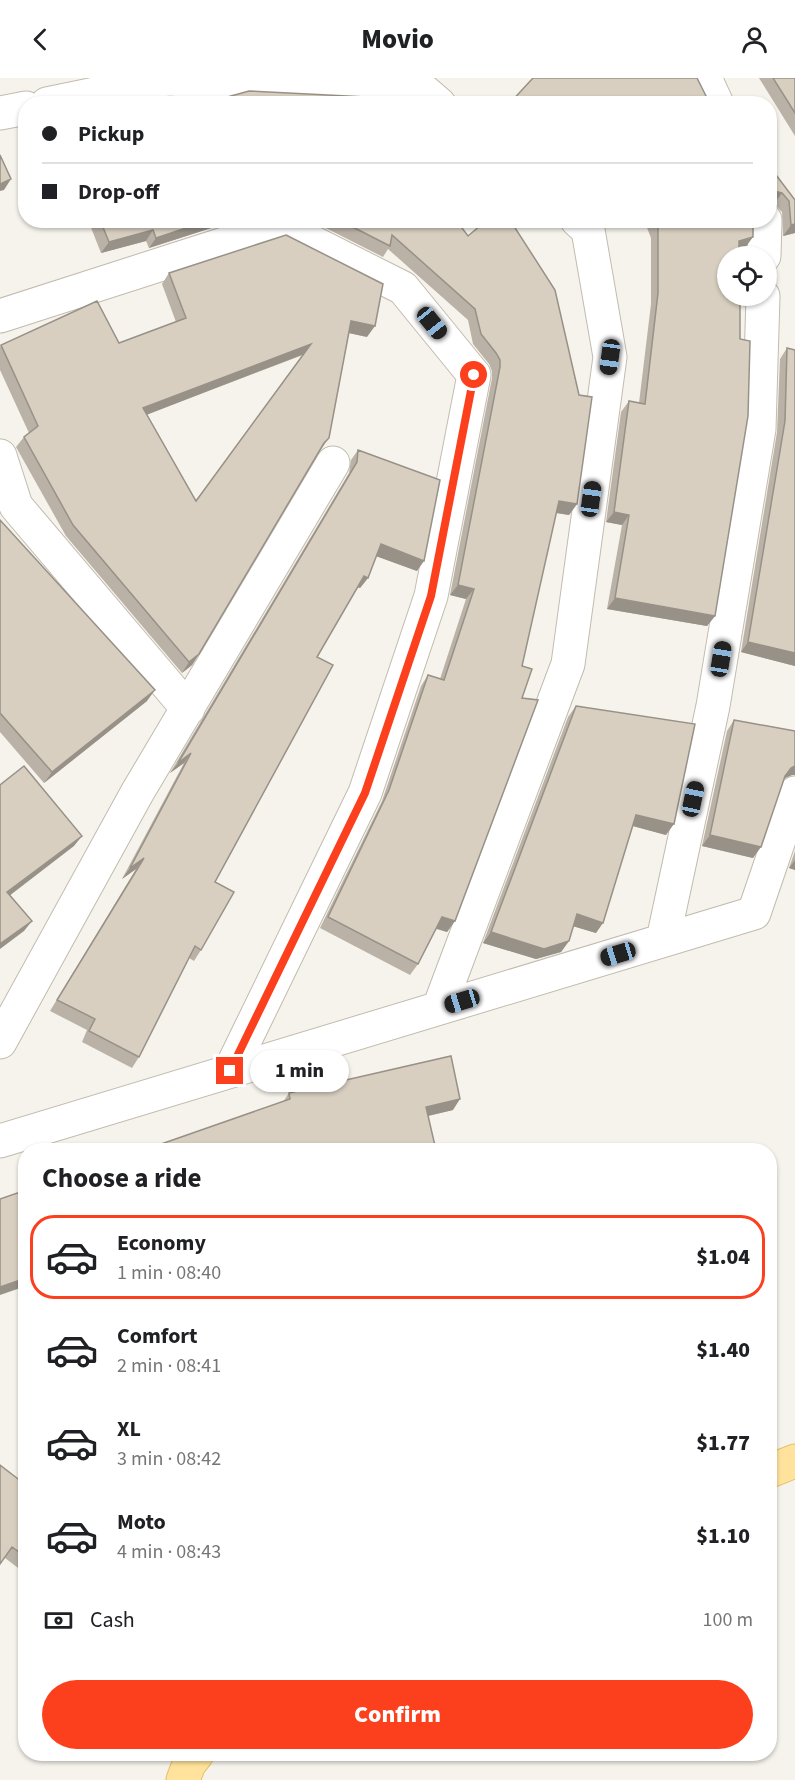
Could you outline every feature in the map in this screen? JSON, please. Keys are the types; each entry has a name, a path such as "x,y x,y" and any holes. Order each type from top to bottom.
{"main road":[{"path":"777,1468 795,1461"},
{"path":"183,1780 191,1761"}],"street":[{"path":"705,78 713,96"},
{"path":"85,96 167,79 425,92 430,96"},
{"path":"0,113 18,110"},
{"path":"0,316 274,228"},
{"path":"230,1071 365,793 431,596 474,375 403,288 284,228"},
{"path":"439,1008 568,664 610,357 586,228"},
{"path":"764,246 765,228"},
{"path":"663,940 713,706 759,429 763,306"},
{"path":"0,456 8,513 188,709"},
{"path":"0,1042 132,803 333,463"},
{"path":"0,1141 754,913 795,793"}],"building":[{"path":"533,78 697,78 706,96 516,96"},
{"path":"773,78 795,78 795,113"},
{"path":"249,91 347,96 231,96"},
{"path":"0,155 11,179 0,184"},
{"path":"777,176 795,200 795,224 791,225 789,201 782,193 777,192"},
{"path":"103,228 186,228 156,238 153,230 109,242"},
{"path":"355,228 462,228 468,236 478,228 515,228 555,290 579,395 592,397 577,504 559,501 522,666 532,669 522,698 538,700 455,921 442,917 418,964 328,917 389,790 428,675 444,680 474,589 458,585 500,360 481,334 475,309 392,235 390,246"},
{"path":"658,228 753,228 753,237 739,241 739,246 717,246 717,306 740,306 740,339 750,341 748,416 715,616 615,598 629,515 614,512 629,401 645,404 658,293"},
{"path":"286,235 383,284 375,326 351,321 329,438 199,654 189,662 73,525 24,437 38,426 1,345 97,301 119,343 186,318 169,273","holes":["311,344 196,501 143,408"]},
{"path":"787,348 795,350 795,653 748,642 785,421"},
{"path":"358,450 440,480 424,561 381,544 368,578 364,576 317,657 333,665 215,882 234,892 201,950 195,946 139,1057 89,1031 95,1019 57,1000 144,858 130,868 191,753 178,763 357,462"},
{"path":"0,520 155,690 52,772 0,713"},
{"path":"576,706 695,724 674,824 636,815 603,923 577,914 569,941 544,949 491,932"},
{"path":"734,720 795,731 795,766 785,776 761,847 710,835"},
{"path":"24,766 82,836 7,892 32,921 0,944 0,785"},
{"path":"451,1056 460,1099 426,1107 434,1143 164,1143 290,1099 289,1093"},
{"path":"18,1193 18,1281 0,1287 0,1199"},
{"path":"0,1465 18,1479 18,1551 12,1547 0,1564"}],"route":[{"path":"230,1071 365,793 431,596 474,375"}]}
